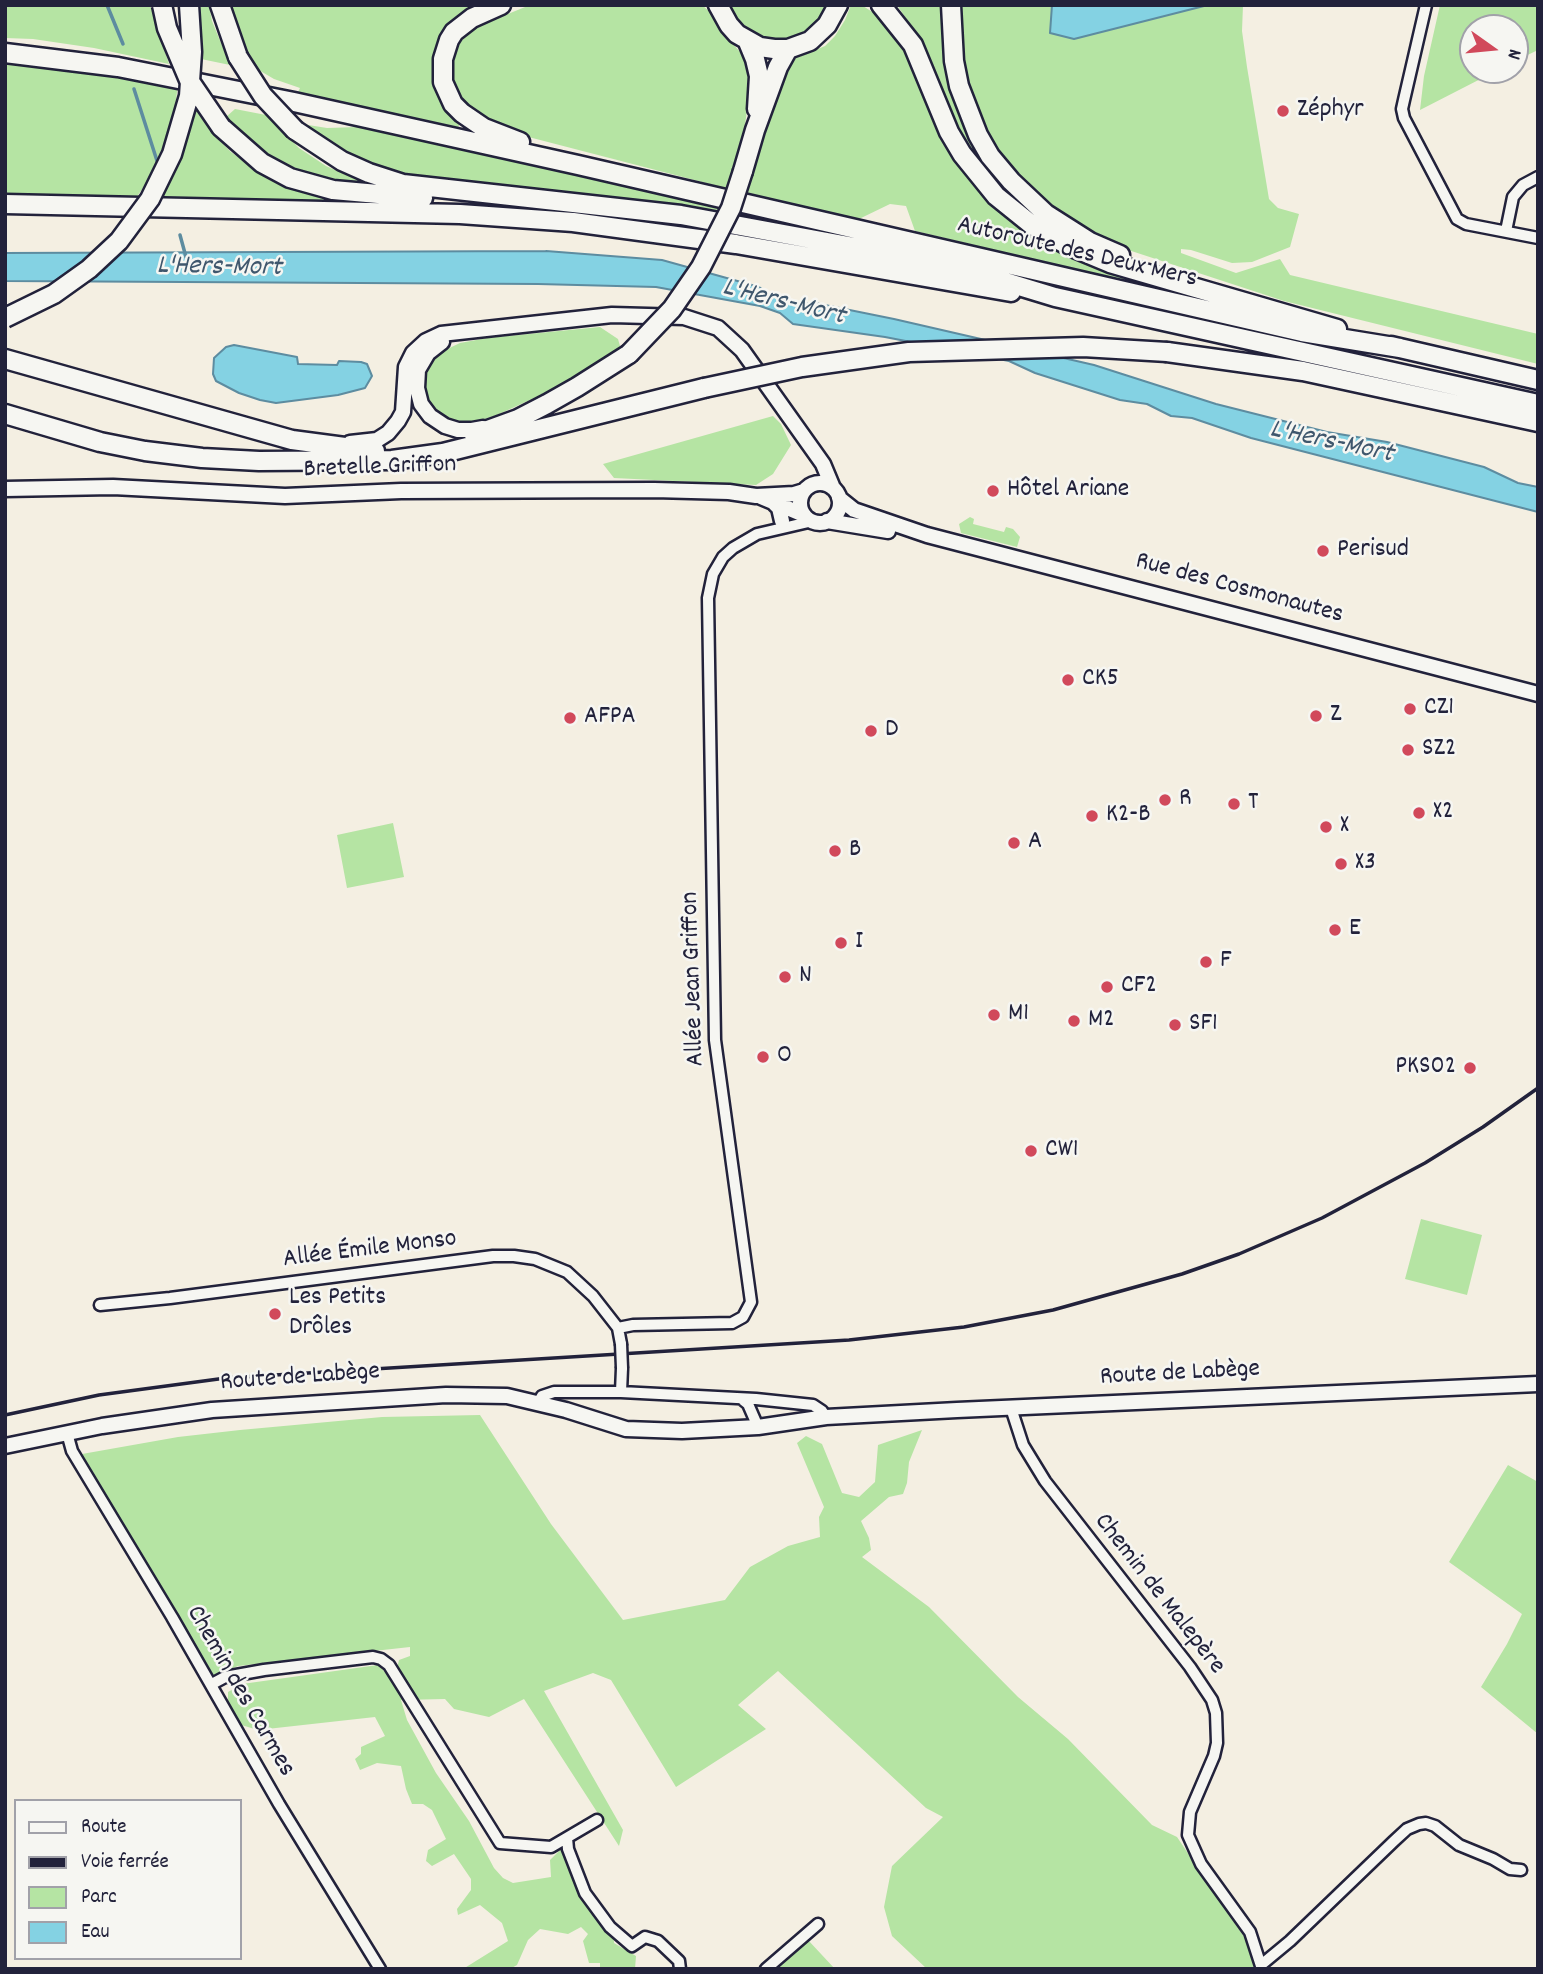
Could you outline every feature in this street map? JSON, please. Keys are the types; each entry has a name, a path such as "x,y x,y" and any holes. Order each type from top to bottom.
{"highway":[{"path":"162,5 174,48 188,80 221,128 272,170 318,187 357,192 490,203 524,197"},
{"path":"5,318 44,300 89,269 119,241 150,199 172,154 187,106 192,64 189,5"},
{"path":"220,5 238,57 263,96 295,130 342,161 369,173 402,184 681,215 773,231 986,276 1055,298"},
{"path":"501,5 472,18 454,32 449,40 441,71 447,93 461,113 484,128 578,165"},
{"path":"718,5 729,25 748,41 760,47 788,48 799,46 819,34 827,26 838,5"},
{"path":"868,5 900,27"},
{"path":"881,5 913,45 949,132 962,154 980,178 1014,212 1049,236 1092,256 1156,278 1400,348 1538,380"},
{"path":"951,5 954,61 968,111 990,156 1011,181 1046,214 1090,242 1221,295"},
{"path":"748,41 759,76 755,130"},
{"path":"480,444 522,424 614,369 672,309 701,267 731,208 755,130 778,67 788,48"},
{"path":"5,53 118,67 198,82 578,165"},
{"name":"Autoroute des Deux Mers","path":"578,165 1302,332 1400,348"},
{"path":"5,204 460,214 573,222 736,244 982,288 1055,298 1538,404"},
{"path":"5,414 100,442 145,451 259,461 392,460 443,453 802,366 909,352 1083,347 1167,352 1303,371 1538,422"},
{"path":"5,359 292,440 364,451 393,452 449,443 518,419 577,387 629,354"}],"main road":[{"path":"334,445 377,440 388,433 403,412 406,367 413,353 426,341 441,334 612,315 684,317 719,328 742,350 822,464 836,493 838,509 807,507"},
{"path":"474,329 442,341 428,353 418,370 417,388 421,404 430,416 458,430 472,430 518,419"},
{"path":"807,445 811,467 807,507"},
{"path":"807,507 823,483 836,493"},
{"name":"Bretelle Griffon","path":"5,489 113,487 260,496 401,491 642,490 729,492 757,496 794,494 807,507"},
{"name":"Rue des Cosmonautes","path":"836,493 854,510 927,535 1538,694"},
{"name":"Bretelle Griffon","path":"757,496 773,502 807,507"},
{"path":"773,502 779,508 779,524"},
{"name":"Rue des Cosmonautes","path":"807,507 858,524 911,536 927,535"},
{"name":"Route de Labège","path":"5,1446 67,1433 212,1410 487,1394 538,1403 626,1429 686,1431 758,1427 826,1418 1538,1384"}],"street":[{"path":"1426,5 1402,109 1404,118 1457,219 1466,224 1538,238"},
{"path":"1506,231 1513,197 1523,185 1538,177"},
{"name":"Allée Jean Griffon","path":"779,524 807,507"},
{"name":"Allée Jean Griffon","path":"618,1328 632,1325 732,1323 743,1317 751,1302 715,1040 708,598 713,575 723,557 742,541 807,507"},
{"name":"Allée Émile Monso","path":"100,1305 493,1256 514,1256 535,1259 567,1272 593,1296 618,1328"},
{"path":"618,1328 621,1344 621,1392"},
{"name":"Route de Labège","path":"538,1403 542,1396 554,1392 621,1392 803,1403 822,1411 826,1418"},
{"path":"743,1400 748,1404 758,1427"},
{"name":"Chemin de Malepère","path":"1011,1408 1023,1445 1045,1481 1190,1667 1212,1700 1216,1713 1217,1743 1190,1812 1188,1835 1201,1864 1250,1932 1262,1967 1407,1829 1419,1824 1435,1826 1459,1845 1510,1869 1521,1870"},
{"name":"Chemin des Carmes","path":"67,1433 72,1451 212,1684 260,1772 380,1969"},
{"path":"212,1684 225,1676 264,1670 373,1657 381,1659 389,1665 500,1843 551,1847 597,1820"},
{"path":"567,1838 568,1849 585,1893 610,1927 632,1946 645,1937 658,1941 679,1961 680,1969"},
{"path":"766,1969 818,1924"}],"green space":[{"path":"5,5 150,5 169,64 94,48 33,39 5,38"},
{"path":"198,5 209,5 212,21 230,65 201,59"},
{"path":"228,5 484,5 476,9 436,79 443,104 460,123 458,128 298,92 300,88 274,79 251,62"},
{"path":"530,5 702,5 710,12 721,31 742,54 751,79 744,133 729,189 517,134 496,126 468,108 452,80 451,67 457,45 476,27"},
{"path":"728,5 830,5 814,28 792,39 779,40 755,35 744,28 735,19"},
{"path":"851,5 863,6 877,15 902,41 981,188 1144,281 1142,285 915,231 906,206 890,204 859,219 745,193 786,71 796,58 825,46 835,36"},
{"path":"897,5 945,5 949,69 1023,201 1021,205 1001,186 969,147 948,105 927,50"},
{"path":"960,5 1052,5 1050,33 1074,39 1204,5 1243,5 1242,31 1269,199 1278,208 1299,214 1290,247 1252,262 1232,263 1191,250 1181,249 1181,253 1236,273 1280,259 1290,275 1538,334 1538,364 1284,301 1110,244 1076,226 1050,207 1013,172 984,127 965,73 960,42"},
{"path":"1440,5 1538,5 1538,50 1529,54 1529,14 1459,14 1459,84 1471,84 1420,110 1424,76"},
{"path":"5,58 178,84 175,108 164,145 136,198 5,197"},
{"path":"235,109 266,115 299,148 326,166 374,187 311,179 267,160 230,124 226,117"},
{"path":"196,110 213,134 231,152 257,171 286,186 339,199 340,204 161,198 181,160"},
{"path":"302,124 327,128 358,127 722,207 720,212 628,199 419,178 391,172 343,152"},
{"path":"600,327 618,339 618,355 565,384 497,415 475,422 457,421 439,414 426,400 424,381 428,365 441,352 460,343"},
{"path":"773,416 781,424 791,445 773,474 756,485 614,478 603,464"},
{"path":"970,517 974,519 973,524 1004,532 1006,527 1013,529 1020,537 1017,547 961,533 959,524"},
{"path":"393,823 404,877 347,888 337,835"},
{"path":"1421,1219 1482,1235 1467,1295 1405,1279"},
{"path":"480,1415 551,1524 623,1620 725,1600 750,1567 788,1546 820,1537 819,1517 824,1507 797,1443 806,1436 822,1444 842,1493 859,1497 875,1482 878,1445 922,1430 909,1462 903,1494 889,1497 861,1521 871,1550 862,1557 929,1607 1018,1697 1068,1739 1152,1825 1177,1837 1255,1953 1257,1969 927,1969 892,1936 884,1907 892,1866 943,1817 926,1808 778,1671 738,1705 766,1729 676,1787 611,1680 593,1673 544,1691 623,1830 619,1846 524,1699 489,1717 454,1709 445,1699 401,1700 407,1720 436,1773 469,1821 494,1868 503,1878 513,1883 551,1877 550,1860 562,1848 573,1858 587,1891 613,1925 614,1943 636,1956 635,1969 600,1969 600,1963 589,1963 583,1941 588,1934 581,1927 568,1934 540,1929 528,1940 517,1965 510,1969 463,1969 508,1941 502,1923 480,1905 458,1915 457,1909 471,1890 471,1879 454,1854 432,1866 426,1861 428,1850 446,1839 432,1810 423,1804 412,1804 401,1766 377,1763 360,1770 355,1759 361,1754 361,1747 385,1736 375,1717 258,1730 238,1724 228,1702 228,1692 242,1684 378,1665 389,1676 396,1673 399,1660 410,1656 410,1647 238,1666 214,1676 82,1454 178,1437 240,1430 382,1417"},
{"path":"1508,1465 1538,1482 1538,1734 1481,1687 1522,1614 1449,1562"},
{"path":"808,1940 835,1969 775,1969"}],"water":[{"path":"1052,5 1204,6 1074,39 1050,33"},
{"name":"L'Hers-Mort","path":"546,251 662,260 759,287 773,296 798,303 815,303 894,319 1094,365 1216,404 1327,432 1387,442 1484,467 1518,483 1538,487 1538,512 1251,438 1192,418 1171,416 1147,404 1120,400 1035,373 1009,361 885,337 793,324 780,313 760,306 656,287 5,281 5,253"},
{"path":"234,345 297,357 298,364 337,365 339,361 361,362 367,364 372,376 365,388 338,395 276,403 260,400 216,381 213,374 214,358 226,347"}],"waterway":[{"path":"107,5 123,44"},
{"path":"134,89 159,167"},
{"name":"L'Hers-Mort","path":"180,235 186,257"}],"railway":[{"path":"5,1415 99,1395 226,1378 849,1340 964,1327 1053,1310 1182,1274 1239,1254 1322,1218 1425,1163 1538,1088"}],"place":[{"name":"Zéphyr","path":"1283,111"},
{"name":"Hôtel Ariane","path":"993,491"},
{"name":"Perisud","path":"1323,551"},
{"name":"CK5","path":"1068,680"},
{"name":"CZ1","path":"1410,709"},
{"name":"Z","path":"1316,716"},
{"name":"AFPA","path":"570,718"},
{"name":"D","path":"871,731"},
{"name":"SZ2","path":"1408,750"},
{"name":"R","path":"1165,800"},
{"name":"T","path":"1234,804"},
{"name":"X2","path":"1419,813"},
{"name":"K2-B","path":"1092,816"},
{"name":"X","path":"1326,827"},
{"name":"A","path":"1014,843"},
{"name":"B","path":"835,851"},
{"name":"X3","path":"1341,864"},
{"name":"E","path":"1335,930"},
{"name":"I","path":"841,943"},
{"name":"F","path":"1206,962"},
{"name":"N","path":"785,977"},
{"name":"CF2","path":"1107,987"},
{"name":"M1","path":"994,1015"},
{"name":"M2","path":"1074,1021"},
{"name":"SF1","path":"1175,1025"},
{"name":"O","path":"763,1057"},
{"name":"PKS02","path":"1470,1068"},
{"name":"CW1","path":"1031,1151"},
{"name":"Les Petits Drôles","path":"275,1314"}]}
